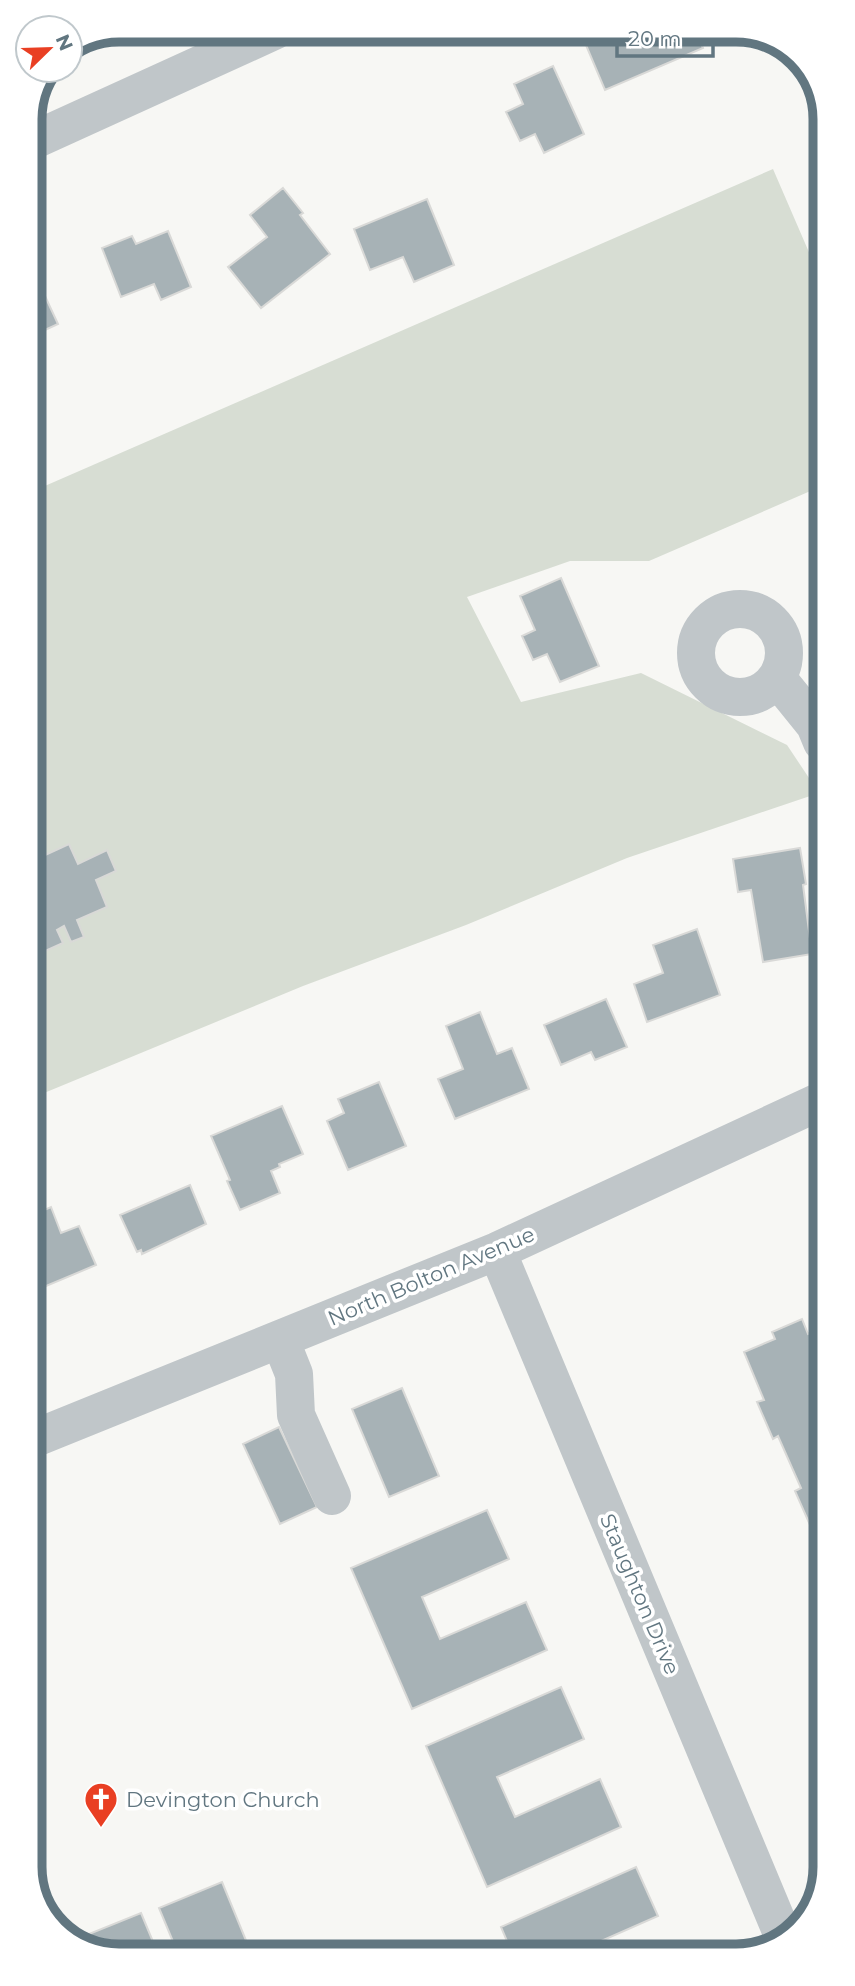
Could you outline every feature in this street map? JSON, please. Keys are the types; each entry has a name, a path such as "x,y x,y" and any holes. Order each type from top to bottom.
{"street":[{"path":"42,137 250,42"},
{"path":"777,678 813,723"},
{"name":"North Bolton Avenue","path":"42,1435 497,1251 813,1105"},
{"name":"Staughton Drive","path":"497,1251 781,1930"},
{"path":"281,1339 295,1374 296,1415 332,1496"}],"shaded area":[{"path":"773,169 813,262 813,490 649,561 570,561 467,597 521,702 641,673 787,745 813,784 813,795 627,858 466,925 303,986 42,1094 42,487"}],"building":[{"path":"585,42 700,42 703,48 605,90"},
{"path":"553,66 584,134 544,153 535,134 520,141 506,112 523,104 514,84"},
{"path":"283,188 330,254 261,308 228,267 267,237 250,215"},
{"path":"427,199 454,265 414,282 403,257 370,270 354,229"},
{"path":"168,231 191,287 161,300 154,284 121,297 102,248 132,236 136,244"},
{"path":"42,290 58,324 42,331"},
{"path":"561,578 599,666 560,682 547,654 533,660 522,636 535,630 520,596"},
{"path":"69,844 78,864 107,850 116,871 96,880 107,907 77,920 84,937 71,942 64,926 57,930 63,943 42,952 42,856"},
{"path":"800,848 812,954 763,962 751,890 738,892 733,859"},
{"path":"697,929 720,995 647,1022 634,984 663,973 653,945"},
{"path":"606,999 627,1047 595,1060 591,1052 561,1065 544,1025"},
{"path":"480,1012 497,1054 512,1048 529,1089 455,1119 438,1079 463,1069 446,1026"},
{"path":"379,1082 406,1146 348,1170 327,1121 344,1113 338,1099"},
{"path":"282,1106 303,1154 279,1164 280,1167 271,1171 280,1193 240,1210 211,1136"},
{"path":"190,1185 206,1224 142,1254 141,1250 137,1252 120,1215"},
{"path":"51,1207 61,1233 79,1226 96,1265 42,1288 42,1211"},
{"path":"802,1319 808,1334 813,1332 813,1532 795,1491 801,1488 778,1436 773,1439 757,1402 764,1400 744,1352 775,1339 772,1332"},
{"path":"402,1388 439,1476 389,1497 352,1409"},
{"path":"279,1427 317,1507 280,1524 243,1444"},
{"path":"487,1510 509,1559 422,1597 440,1639 526,1602 547,1650 412,1709 351,1568"},
{"path":"561,1687 584,1739 497,1777 515,1817 600,1779 621,1827 487,1887 426,1746"},
{"path":"636,1867 658,1916 594,1944 508,1944 501,1927"},
{"path":"222,1882 247,1944 174,1944 159,1908"},
{"path":"141,1913 154,1944 104,1943 85,1936"}],"place":[{"name":"Devington Church","path":"101,1829"}]}
